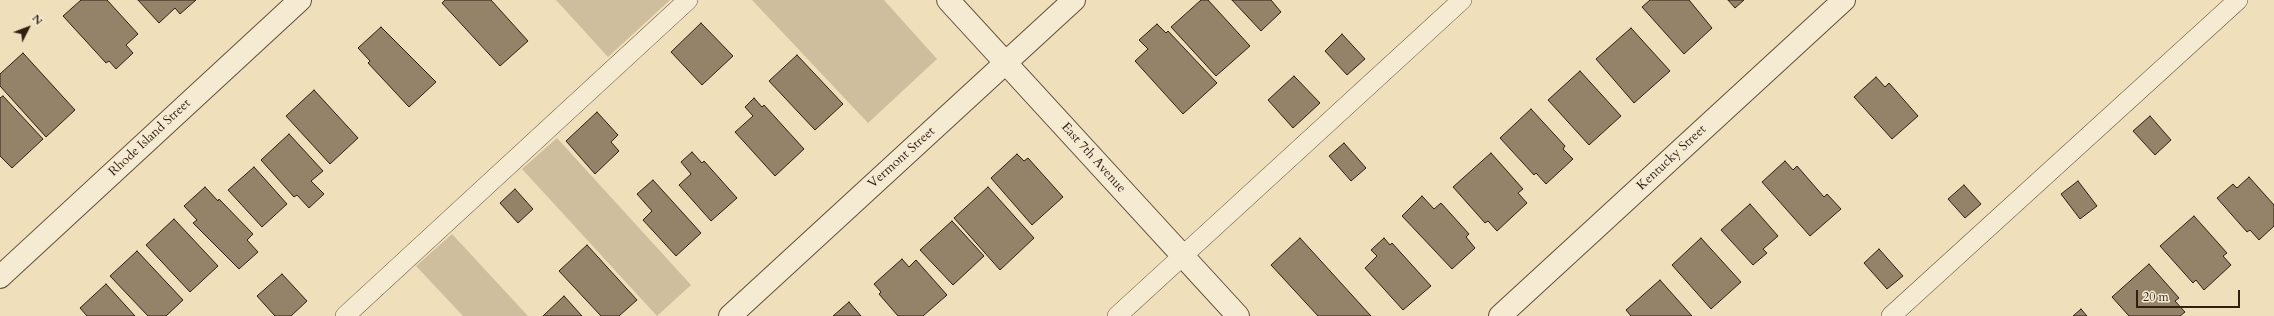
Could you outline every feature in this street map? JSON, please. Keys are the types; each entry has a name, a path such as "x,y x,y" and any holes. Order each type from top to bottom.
{"street":[{"name":"Rhode Island Street","path":"0,277 300,0"},
{"name":"East 7th Avenue","path":"948,0 1238,316"},
{"name":"Vermont Street","path":"730,316 1074,0"},
{"name":"Kentucky Street","path":"1500,316 1844,0"}],"lane":[{"path":"345,316 688,0"},
{"path":"1117,316 1462,0"},
{"path":"1891,316 2238,0"}],"shaded area":[{"path":"556,0 670,0 608,57"},
{"path":"752,0 884,0 937,59 868,123"},
{"path":"557,138 691,285 657,316 522,169"},
{"path":"452,234 528,316 463,316 416,266"}],"building":[{"path":"81,0 107,0 138,34 126,45 133,53 116,69 109,61 106,63 63,16"},
{"path":"138,0 196,0 180,14 175,8 159,23"},
{"path":"445,0 491,0 528,41 500,66 442,3"},
{"path":"1201,0 1208,0 1250,46 1216,76 1171,27"},
{"path":"1232,0 1271,0 1281,12 1261,31"},
{"path":"1650,0 1689,0 1712,28 1684,54 1642,7"},
{"path":"1728,0 1744,0 1735,8"},
{"path":"701,23 733,56 702,85 671,52"},
{"path":"1157,24 1166,33 1168,31 1217,83 1183,114 1135,61 1148,49 1139,40"},
{"path":"381,27 436,82 409,107 368,63 370,61 358,48"},
{"path":"1631,28 1670,71 1634,103 1596,59"},
{"path":"1342,34 1365,59 1347,75 1325,51"},
{"path":"23,53 75,110 46,137 0,86 0,74"},
{"path":"797,55 843,104 815,130 769,81"},
{"path":"1580,71 1621,116 1589,145 1548,100"},
{"path":"1294,76 1320,103 1293,128 1268,100"},
{"path":"1876,77 1885,87 1889,83 1918,116 1892,139 1854,97"},
{"path":"314,90 358,138 330,164 286,116"},
{"path":"3,96 43,139 12,168 0,156 0,98"},
{"path":"754,98 762,107 764,105 804,149 775,176 735,132 753,116 745,107"},
{"path":"1531,109 1565,146 1563,149 1573,159 1546,184 1536,173 1534,175 1500,138"},
{"path":"597,112 618,135 611,142 619,151 595,174 566,141"},
{"path":"2150,116 2171,140 2155,155 2133,131"},
{"path":"289,134 323,171 311,181 324,194 309,208 297,195 294,197 261,160"},
{"path":"1344,143 1366,168 1351,181 1329,156"},
{"path":"692,152 702,163 704,161 737,198 711,221 679,185 691,174 681,162"},
{"path":"1491,153 1523,189 1518,193 1527,203 1497,231 1488,221 1485,223 1453,187"},
{"path":"1017,154 1024,161 1028,158 1063,197 1032,225 991,178"},
{"path":"1785,161 1793,170 1797,166 1824,197 1827,194 1841,209 1810,236 1762,182"},
{"path":"254,167 287,204 262,227 228,190"},
{"path":"2249,177 2274,205 2274,226 2259,240 2250,230 2247,232 2217,198 2233,184 2237,188"},
{"path":"653,180 701,233 676,256 643,220 652,211 637,194"},
{"path":"2078,181 2097,206 2080,219 2061,194"},
{"path":"1964,185 1981,204 1965,218 1948,199"},
{"path":"205,187 218,201 219,199 253,234 247,240 258,252 239,269 193,223 197,220 184,206"},
{"path":"988,187 1034,238 1000,270 954,218"},
{"path":"515,189 533,209 518,223 500,203"},
{"path":"1422,196 1434,209 1441,203 1469,234 1466,237 1475,248 1452,269 1402,216"},
{"path":"1750,204 1778,236 1763,249 1767,253 1753,265 1721,230"},
{"path":"2194,216 2227,253 2223,256 2231,265 2204,290 2196,280 2193,283 2160,246"},
{"path":"174,219 218,266 190,292 146,245"},
{"path":"952,221 984,256 953,285 920,250"},
{"path":"1300,238 1371,316 1318,316 1271,265"},
{"path":"1384,238 1390,245 1392,243 1431,286 1403,310 1365,268 1377,256 1371,250"},
{"path":"1701,238 1741,282 1711,309 1672,265"},
{"path":"587,245 637,300 619,316 601,316 559,271"},
{"path":"1879,249 1903,276 1887,289 1864,263"},
{"path":"137,251 183,300 166,316 148,316 110,276"},
{"path":"902,259 909,267 916,260 947,295 923,316 898,316 879,294 881,292 874,284"},
{"path":"2149,264 2179,298 2175,301 2185,312 2180,316 2129,316 2112,297"},
{"path":"282,274 307,301 291,316 275,316 257,296"},
{"path":"1660,280 1692,316 1631,316 1626,310"},
{"path":"106,284 135,316 87,316 80,308"},
{"path":"564,296 582,316 543,316"},
{"path":"849,302 861,316 833,316"},
{"path":"2081,309 2087,316 2073,316"}]}
